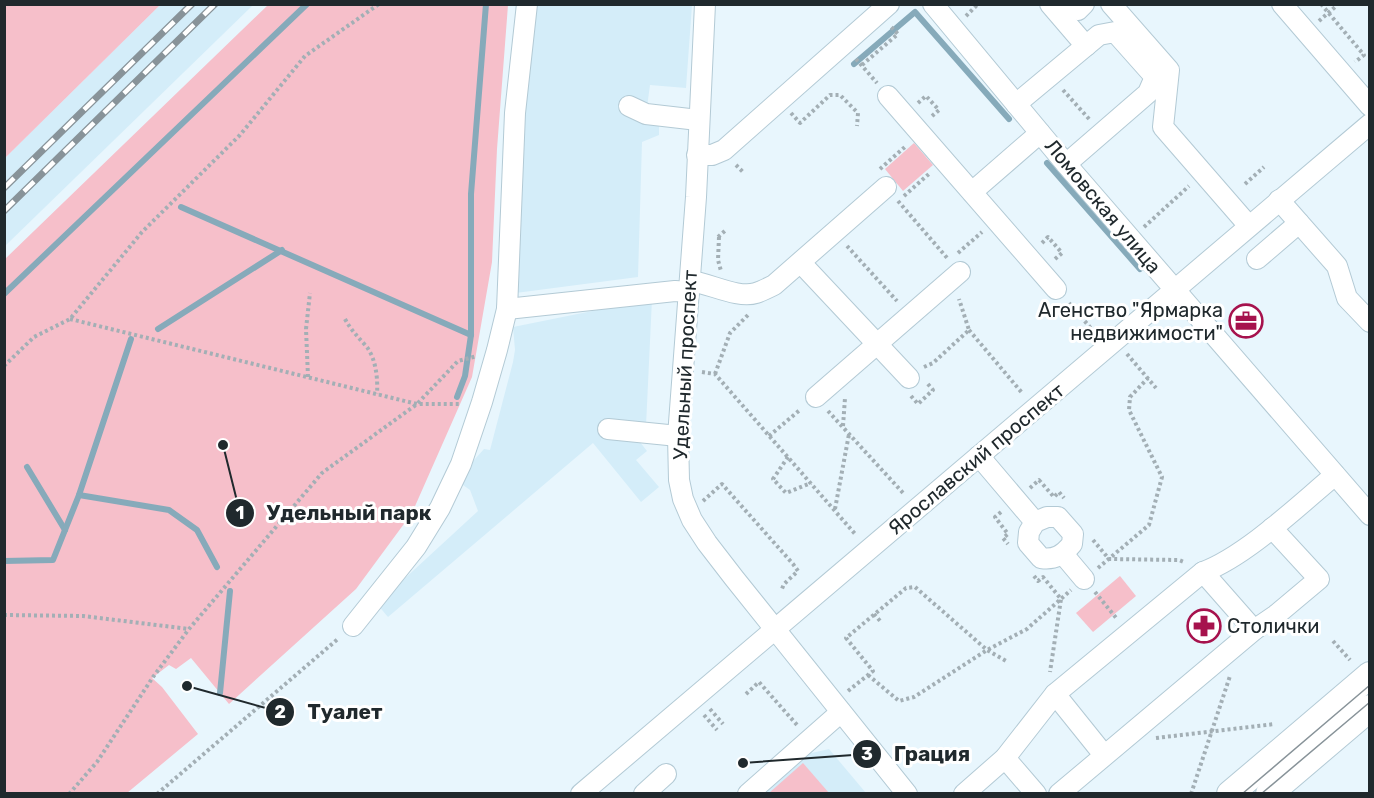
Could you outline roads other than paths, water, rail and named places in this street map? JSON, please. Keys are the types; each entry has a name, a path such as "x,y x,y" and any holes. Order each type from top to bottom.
{"main road":[{"path":"1230,794 1360,668"},
{"path":"1269,794 1370,708"}],"street":[{"path":"353,626 416,548 440,508 461,464 482,402 507,309 515,113 527,4"},
{"name":"Удельный проспект","path":"705,4 707,62 699,120 678,436 679,480 683,499 692,520 714,552 907,794"},
{"path":"697,155 712,155 724,150 889,4"},
{"name":"Ломовская улица","path":"933,4 1066,164 1370,515"},
{"path":"1050,4 1086,46"},
{"path":"1074,4 1078,10 1084,4"},
{"path":"1112,4 1169,70 1163,127 1249,226"},
{"path":"1282,4 1370,106"},
{"path":"1016,104 1099,34 1115,32 1155,77 1148,93 1066,164"},
{"path":"888,96 1056,289"},
{"path":"629,106 646,114 699,120"},
{"name":"Ярославский проспект","path":"581,794 979,456 1107,339 1174,290 1370,124"},
{"path":"972,192 1040,133"},
{"path":"507,309 675,291 703,282 738,293 754,294 774,285 835,232 892,194"},
{"path":"1279,200 1337,266 1347,297 1370,322"},
{"path":"1257,260 1299,223"},
{"path":"801,263 876,344 913,375"},
{"path":"816,397 955,276"},
{"path":"608,429 678,436"},
{"path":"979,456 1035,522"},
{"path":"964,794 1005,758 1050,700 1203,572 1220,566 1272,528 1335,475"},
{"path":"1058,517 1073,534 1072,544 1063,554 1051,560 1041,558 1028,543 1029,532 1035,522 1058,517"},
{"path":"1059,794 1110,749 1319,579 1272,528"},
{"path":"1063,554 1084,579"},
{"path":"1203,572 1254,630"},
{"path":"1050,700 1110,749"},
{"path":"748,794 841,712"},
{"path":"1005,758 1036,794"},
{"path":"644,794 666,774"}],"waterway":[{"path":"4,294 307,4"},
{"path":"457,397 465,376 471,335 471,194 486,4"},
{"path":"854,64 915,12 1009,119"},
{"path":"1047,163 1140,269"},
{"path":"181,207 471,335"},
{"path":"158,329 282,250"},
{"path":"4,561 53,560 79,495 131,339"},
{"path":"27,467 65,530"},
{"path":"79,495 169,510 197,530 217,567"},
{"path":"220,693 230,591"}],"tram line":[{"path":"1242,794 1370,685"},
{"path":"1261,794 1370,702"}],"railway":[{"path":"4,188 192,4"},
{"path":"4,211 215,4"}],"place":[{"name":"Агенство \"Ярмарка недвижимости\"","path":"1246,321"},
{"name":"Удельный парк","path":"223,445"},
{"name":"Столички","path":"1204,626"},
{"name":"Туалет","path":"187,686"},
{"name":"Грация","path":"743,763"}]}
